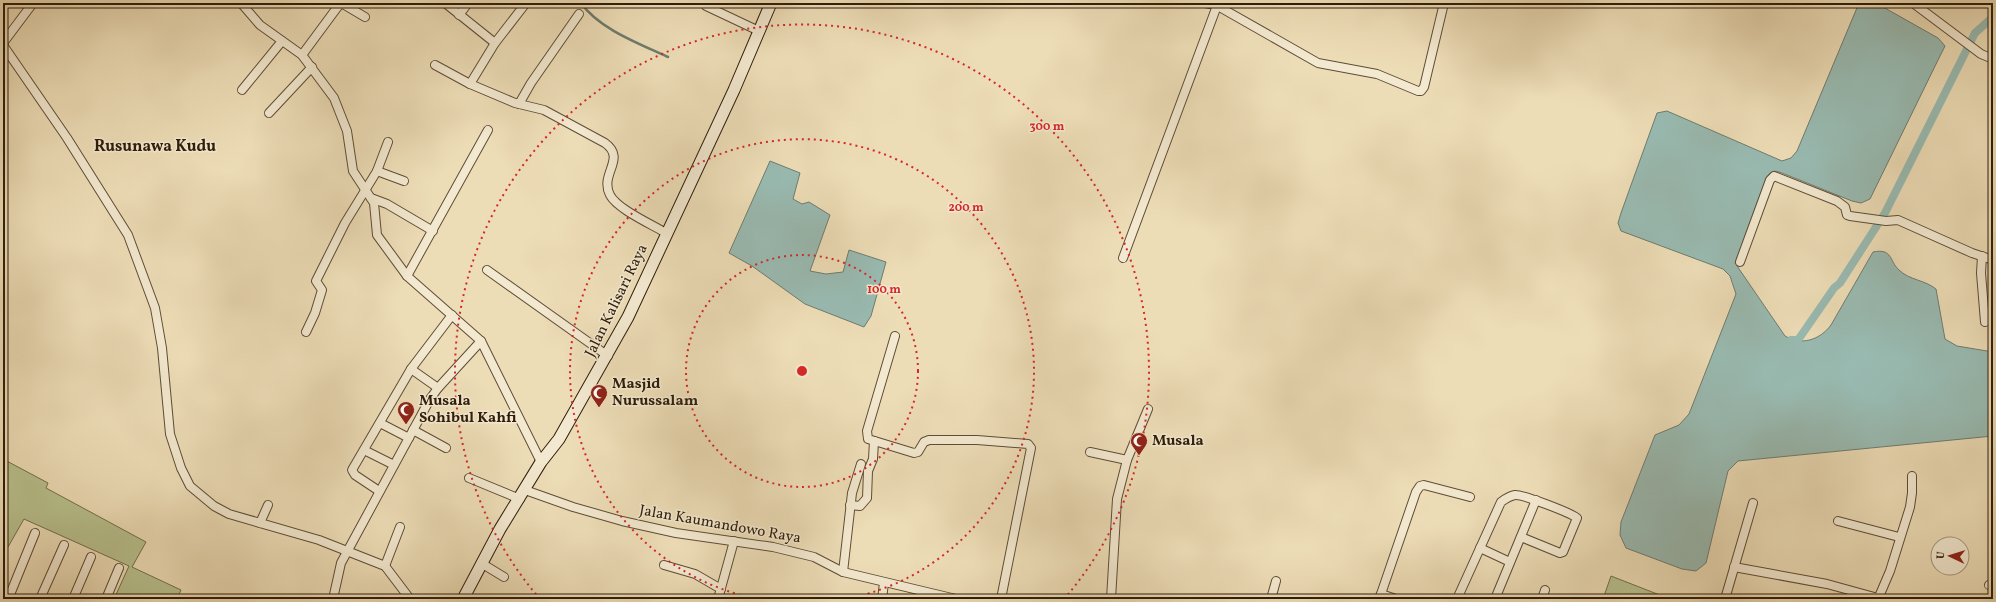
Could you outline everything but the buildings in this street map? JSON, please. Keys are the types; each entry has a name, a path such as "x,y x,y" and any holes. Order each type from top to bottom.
{"street":[{"path":"33,3 3,44 67,138 128,235 155,308 162,348 168,419 177,459 185,478 196,492 214,506 229,514 319,540 385,566 410,599"},
{"path":"241,3 260,25 302,55 334,98 347,130 353,171 369,195 375,209 375,230 377,235 407,276 481,342 541,462"},
{"path":"445,3 495,43"},
{"path":"459,15 468,3"},
{"path":"470,84 495,43 526,3"},
{"name":"Jalan Kalisari Raya","path":"463,599 481,563 541,462 559,439 608,356 637,299 666,233 734,90 771,3"},
{"path":"1205,3 1217,4 1318,63 1377,74 1418,91 1424,87 1444,3"},
{"path":"1913,3 1957,34 1981,54 1993,59"},
{"path":"302,55 339,4 344,4 365,18"},
{"path":"1123,258 1217,4"},
{"path":"706,6 759,31"},
{"path":"519,104 531,83 579,14"},
{"path":"242,90 282,41"},
{"path":"434,65 470,84 519,104 544,110 593,135 611,147 614,150 615,159 608,176 607,185 610,196 623,208 666,233"},
{"path":"269,114 312,67"},
{"path":"407,276 488,130"},
{"path":"306,332 315,313 322,290 316,281 346,223 369,195 388,142"},
{"path":"378,171 404,181"},
{"path":"1740,262 1770,180 1774,176 1837,201 1845,207 1847,215 1886,221 1898,220 1972,253 1993,260"},
{"path":"369,195 433,231"},
{"path":"1982,256 1981,273 1985,322"},
{"path":"487,270 608,356"},
{"path":"379,491 352,470 411,369 452,315"},
{"path":"894,336 867,431 868,438 914,453 918,452 924,442 929,440 977,440 1028,444 1031,448 1032,453 1023,483 1001,599"},
{"path":"333,599 341,563 413,430 438,388 481,342"},
{"path":"411,369 438,388"},
{"path":"1111,599 1117,499 1127,460 1148,409"},
{"path":"380,423 409,438"},
{"path":"413,430 446,448"},
{"path":"850,505 860,506 867,498 868,471 873,459 874,441"},
{"path":"364,450 394,465"},
{"path":"1090,452 1127,460"},
{"path":"843,572 850,505 860,464"},
{"path":"1734,567 1828,584 1878,599 1890,571 1911,500 1912,476"},
{"name":"Jalan Kaumandowo Raya","path":"469,478 622,521 676,533 773,547 814,557 843,572 956,599"},
{"path":"1396,599 1380,596 1416,492 1420,486 1424,485 1470,497"},
{"path":"1457,599 1501,502 1514,495 1536,500 1575,516 1577,520 1563,552 1560,553 1520,537"},
{"path":"1495,599 1536,500"},
{"path":"1725,599 1753,503"},
{"path":"260,524 268,505"},
{"path":"1838,521 1899,537"},
{"path":"385,566 400,527"},
{"path":"8,597 34,533"},
{"path":"718,599 734,541"},
{"path":"40,599 64,545"},
{"path":"1480,548 1510,562"},
{"path":"73,599 91,557"},
{"path":"481,563 504,577"},
{"path":"664,566 695,574 721,590"},
{"path":"106,599 120,568"},
{"path":"1271,599 1276,581"},
{"path":"882,599 884,583"},
{"path":"1542,599 1545,590"}],"green space":[{"path":"3,459 48,483 46,488 146,542 132,567 181,590 177,599 114,599 129,566 24,519 8,547 3,545"},
{"path":"1611,576 1670,599 1603,599"}],"water":[{"path":"1859,3 1876,3 1938,38 1945,46 1870,199 1861,203 1852,201 1782,173 1776,171 1772,172 1766,179 1735,263 1785,336 1797,341 1804,341 1816,338 1831,325 1873,252 1884,252 1890,256 1899,270 1903,273 1936,289 1945,339 1957,346 1993,352 1993,436 1738,461 1728,471 1706,563 1696,571 1682,569 1626,548 1620,535 1621,522 1655,435 1679,425 1689,414 1736,294 1730,276 1723,269 1621,231 1618,223 1621,213 1657,113 1667,111 1782,161 1791,158 1797,151"},
{"path":"770,161 800,173 793,199 802,204 809,202 830,215 810,271 826,274 843,272 849,250 886,262 871,316 864,327 805,304 752,266 729,253"}],"waterway":[{"path":"581,3 598,21 609,28 668,57"},
{"path":"1791,340 1798,340 1834,288 1840,283 1885,213 1975,33 1993,17"}],"place":[{"name":"Masjid Nurussalam","path":"599,408"},
{"name":"Musala Sohibul Kahfi","path":"406,425"},
{"name":"Musala","path":"1139,456"}],"district":[{"name":"Rusunawa Kudu","path":"155,147"}]}
